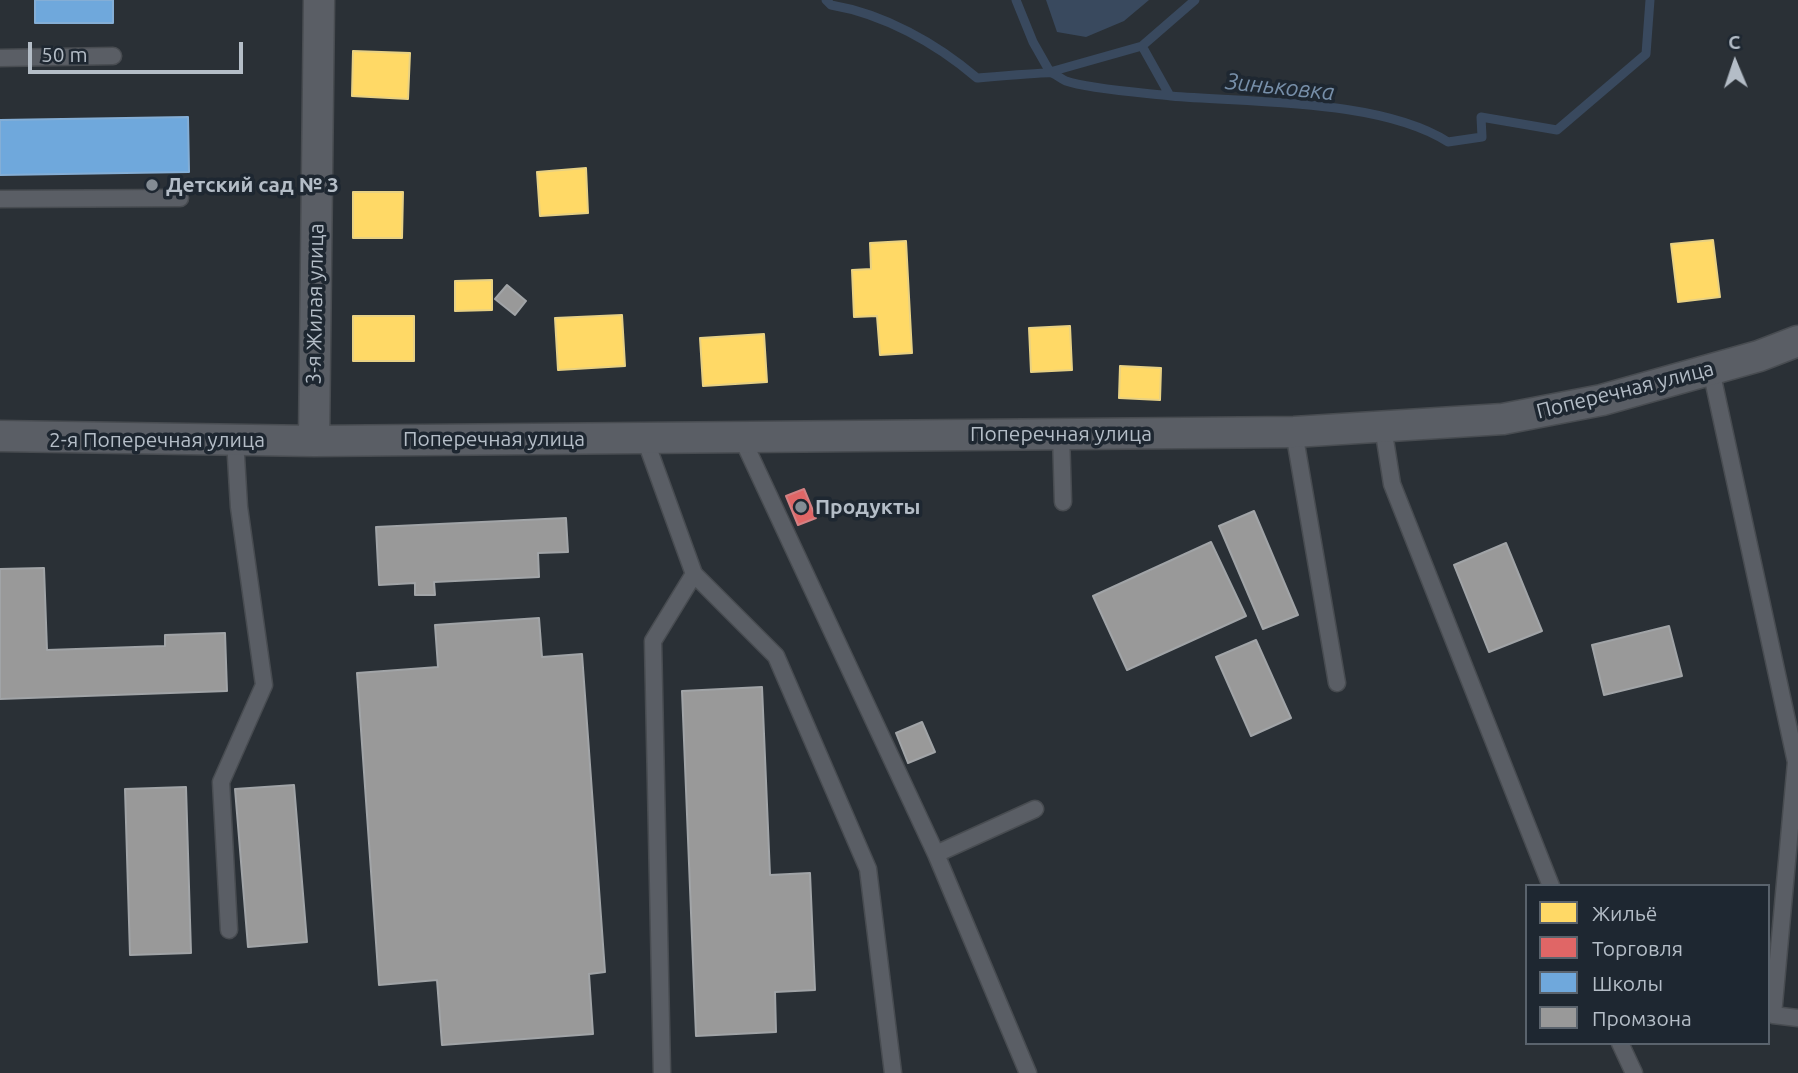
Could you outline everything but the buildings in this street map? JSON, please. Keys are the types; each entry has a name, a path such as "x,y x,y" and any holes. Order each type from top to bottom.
{"street":[{"name":"3-я Жилая улица","path":"314,440 319,0"},
{"name":"Поперечная улица","path":"314,440 1294,432 1503,419 1602,400 1759,356 1798,341"},
{"name":"2-я Поперечная улица","path":"0,436 314,440"}],"lane":[{"path":"0,58 113,56"},
{"path":"0,199 180,198"},
{"path":"1711,370 1797,762 1773,1015 1798,1018"},
{"path":"1383,427 1392,484 1550,884"},
{"path":"1294,432 1337,683"},
{"path":"1061,434 1063,502"},
{"path":"741,436 936,854 1028,1073"},
{"path":"645,439 694,574 776,656 868,869 893,1073"},
{"path":"229,930 221,782 264,685 239,507 235,440"},
{"path":"662,1073 653,641 694,574"},
{"path":"936,854 1035,809"},
{"path":"1621,1045 1634,1073"}],"water":[{"path":"1046,0 1149,0 1124,21 1086,37 1057,32"}],"waterway":[{"name":"Зиньковка","path":"826,0 831,5 870,15 909,32 944,53 977,78 1052,73 1076,84 1117,90 1352,110 1420,128 1448,142 1482,137 1481,117 1557,130 1646,54 1650,0"},
{"path":"1016,0 1033,42 1050,72 1142,46 1195,0"},
{"path":"1142,46 1170,96"}],"place":[{"name":"Детский сад № 3","path":"152,185"},
{"name":"Продукты","path":"801,507"}]}
